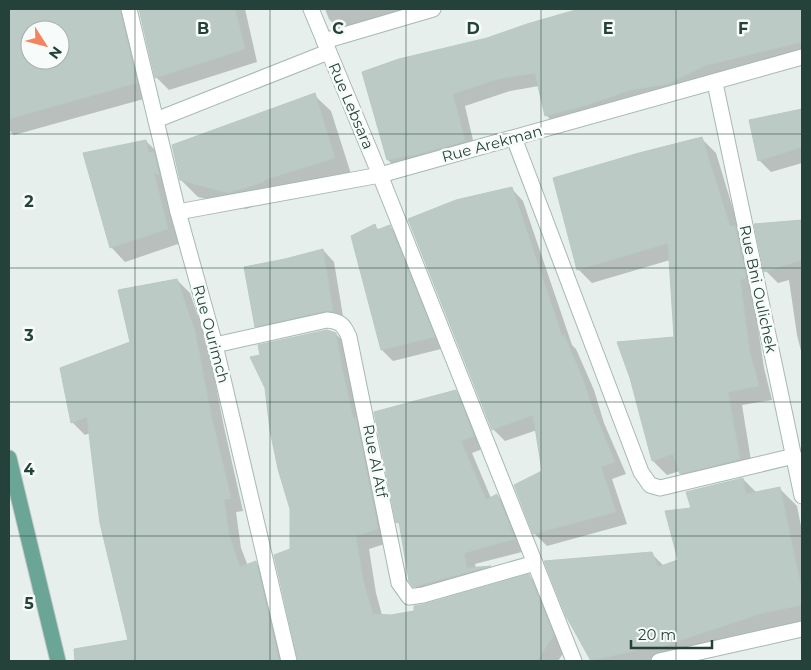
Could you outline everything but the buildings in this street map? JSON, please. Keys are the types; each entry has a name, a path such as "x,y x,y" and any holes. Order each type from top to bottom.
{"main road":[{"path":"9,458 58,661"}],"street":[{"name":"Rue Ourimch","path":"129,9 178,212 215,345 289,661"},
{"name":"Rue Lebsara","path":"311,9 380,175 574,661"},
{"path":"156,120 326,46 433,9"},
{"name":"Rue Arekman","path":"178,212 380,175 715,83 802,57"},
{"name":"Rue Bni Oulichek","path":"715,83 802,496"},
{"path":"514,138 641,472 650,485 660,488 794,456"},
{"name":"Rue Al Atf","path":"215,345 327,320 338,321 345,327 349,336 400,583 409,597 422,595 535,562"},
{"path":"659,661 802,629"}]}
